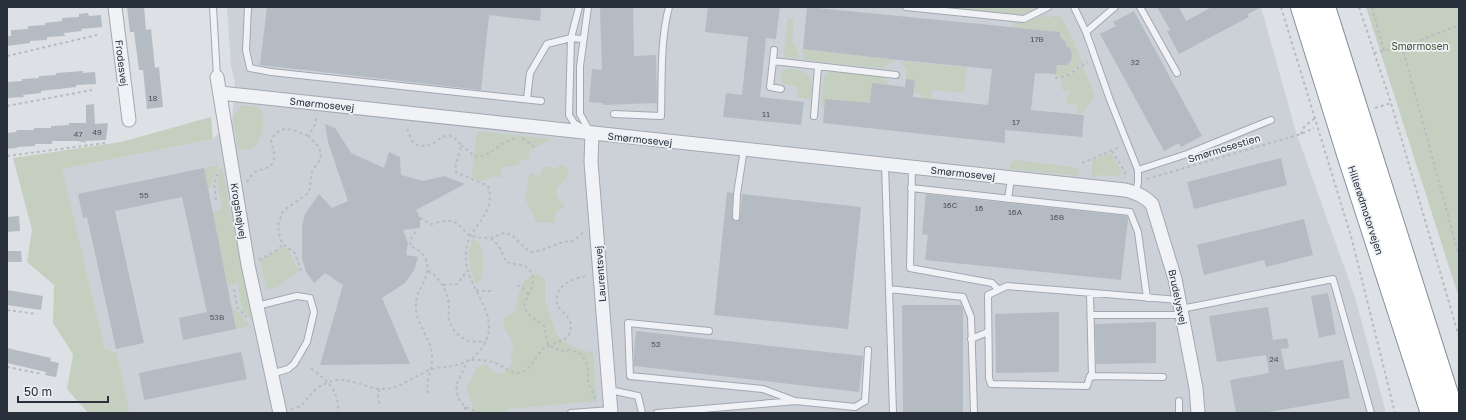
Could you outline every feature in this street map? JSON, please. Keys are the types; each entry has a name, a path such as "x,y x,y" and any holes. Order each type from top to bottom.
{"highway":[{"name":"Hillerødmotorvejen","path":"1302,7 1432,413"},
{"path":"1324,7 1453,413"}],"street":[{"name":"Frodesvej","path":"115,7 129,120"},
{"name":"Krogshøjvej","path":"217,77 248,265 279,412"},
{"name":"Smørmosevej","path":"220,93 912,168 1131,189"},
{"name":"Laurentsvej","path":"592,134 591,162 611,409"},
{"name":"Brudelysvej","path":"1131,189 1152,204 1175,278 1196,388 1198,413"}],"lane":[{"name":"Krogshøjvej","path":"213,7 217,77"},
{"path":"248,7 246,50 250,68 271,72 541,101"},
{"name":"Smørmosevej","path":"579,7 571,38 569,115 574,123 592,134"},
{"path":"588,7 580,66 580,114 592,134"},
{"path":"614,114 660,116 662,64 666,17 669,7"},
{"path":"906,7 1024,19 1048,7"},
{"path":"1074,7 1086,32 1138,170 1131,189"},
{"path":"1086,32 1115,7"},
{"path":"1140,7 1178,72"},
{"path":"527,99 530,73 547,44 571,38 583,39"},
{"path":"774,50 770,87 781,89"},
{"path":"773,61 896,75"},
{"path":"814,116 818,67"},
{"path":"1138,170 1187,154 1270,120"},
{"path":"736,217 737,194 744,150"},
{"path":"885,165 893,413"},
{"path":"912,168 910,268 992,283 999,290"},
{"path":"1008,199 1011,178"},
{"path":"911,188 1130,212 1138,232 1147,298"},
{"path":"1091,315 1181,308 1333,279 1371,413"},
{"path":"1090,293 1092,376 1090,376 1088,386 991,384 989,378 988,295 1007,286 1090,293 1147,298 1181,308"},
{"path":"889,289 963,297 971,317 974,413"},
{"path":"257,306 297,296 310,298 314,312 307,342 294,364 288,369 271,374"},
{"path":"709,331 628,323 630,376 763,389 795,401"},
{"path":"971,339 988,332"},
{"path":"657,413 795,401 855,407 865,401 868,350"},
{"path":"1092,376 1163,377"},
{"path":"610,390 638,396 642,413"},
{"path":"1179,401 1179,413"},
{"path":"571,413 611,409"}],"path":[{"path":"1281,7 1352,240 1395,413"},
{"path":"1359,7 1391,103 1459,337"},
{"path":"1372,7 1384,51"},
{"path":"1374,53 1414,43 1459,25"},
{"path":"7,56 97,35"},
{"path":"1402,46 1459,256"},
{"path":"1055,78 1063,78 1083,64 1096,59"},
{"path":"7,106 92,90"},
{"path":"1375,108 1391,103"},
{"path":"309,136 315,124 317,104"},
{"path":"407,113 406,125 413,143 420,146 427,147 434,144 444,136 452,136 457,139 473,156 479,158 487,155 497,146 513,139 520,138 526,140 535,148"},
{"path":"1301,134 1304,127 1315,118"},
{"name":"Smørmosestien","path":"1131,189 1301,134 1314,128"},
{"path":"236,190 245,184 251,175 256,171 267,168 273,162 274,151 271,139 279,131 290,129 309,136 318,146 321,153 320,160 312,171 310,188 307,194 282,211 278,225 278,232 283,244 295,253 301,271"},
{"path":"7,156 105,142"},
{"path":"1116,142 1121,154"},
{"path":"1082,163 1112,151 1128,142"},
{"path":"279,412 294,409 300,406 306,402 316,389 340,380 379,389 390,389 396,387 430,369 452,366 472,358 486,342 489,328 488,316 467,271 466,257 470,236 486,214 491,194 488,186 456,172 454,166 461,153 461,145"},
{"path":"1112,151 1124,172 1131,189"},
{"path":"216,200 214,184 221,163 230,155"},
{"path":"1126,166 1131,189"},
{"path":"420,218 431,224 452,221 458,224 470,236 491,238 503,233 512,235 526,249 533,252 563,242 573,241 584,232 597,230"},
{"path":"416,232 412,236 410,246 418,249 424,256 427,261 428,271 415,299 418,320 430,344 432,356 426,387 428,395"},
{"path":"491,238 499,246 506,262 525,266 532,273 533,284 524,305 525,311 529,316 544,325 548,345"},
{"path":"248,265 274,251 283,244"},
{"path":"428,271 436,275 443,285 447,294 449,305 449,320 456,333 469,341 486,342"},
{"path":"443,285 457,284 467,271"},
{"path":"468,360 483,359 496,363 514,373 523,371 548,345 566,339 570,333 571,324 568,316 557,304 559,290 571,281 585,276 600,274"},
{"path":"518,284 528,295"},
{"path":"476,290 482,292 492,291"},
{"path":"7,310 36,314"},
{"path":"548,345 560,351 571,350 582,354 588,365 588,382 598,404 611,409"},
{"path":"465,413 464,407 458,398 456,385 468,360"},
{"path":"7,367 42,374"},
{"path":"311,368 329,383 335,392 338,403 338,413"},
{"path":"379,389 378,399 381,406"},
{"path":"464,407 480,413"}],"shaded area":[{"path":"227,7 1261,7 1296,132 1355,297 1386,413 130,413 117,354 105,349 61,169 213,139 232,121 235,82 231,66"}],"green space":[{"path":"922,7 1045,7 1022,18"},
{"name":"Smørmosen","path":"1366,7 1459,7 1459,298"},
{"path":"1045,14 1048,18 1055,15 1060,16 1074,40 1082,63 1064,77 1056,77 1057,65 1066,65 1071,61 1072,55 1070,48 1066,46 1066,42 1060,40 1060,33 1013,28 1014,22 1026,23"},
{"path":"789,18 794,18 792,43 799,54 798,59 786,57 784,54 787,20"},
{"path":"803,49 895,60 884,68 803,60"},
{"path":"901,61 967,67 964,93 932,90 931,99 921,98 922,94 914,93 915,80 906,79 906,70"},
{"path":"1085,65 1084,69 1095,97 1084,110 1084,113 1077,113 1077,105 1066,104 1067,95 1070,95 1070,91 1062,90 1063,83 1060,83 1061,79"},
{"path":"792,69 804,72 810,78 812,87 811,99 797,98 797,87 781,83 781,73 784,70"},
{"path":"832,71 883,76 889,85 872,83 881,104 825,99 824,108 821,108 824,78 826,74"},
{"path":"242,105 259,107 263,118 263,129 262,134 252,149 238,150 233,116"},
{"path":"211,117 213,139 62,169 105,349 117,353 130,413 88,413 67,389 73,354 53,323 54,285 27,262 32,230 13,158 121,142"},
{"path":"477,131 552,139 530,150 529,159 522,160 517,166 505,166 501,170 502,174 500,178 493,176 479,182 474,178 472,173"},
{"path":"1111,153 1121,170 1120,177 1097,175 1096,178 1092,177 1092,160"},
{"path":"1017,159 1021,161 1075,167 1079,169 1080,173 1078,176 1009,169 1010,163"},
{"path":"219,165 208,192 204,168"},
{"path":"561,165 566,167 569,172 566,180 559,185 556,191 557,197 565,206 556,212 555,223 535,222 533,213 525,199 529,176 532,173 540,176 541,171 545,166 555,169"},
{"path":"222,167 252,321 242,310 238,284 228,286 212,212 222,210 217,182"},
{"path":"473,238 480,243 484,264 481,280 476,284 469,261"},
{"path":"283,247 288,249 299,271 278,287 267,290 260,260"},
{"path":"536,273 545,280 545,301 557,336 579,349 593,352 597,401 507,409 507,413 471,413 473,405 466,389 477,367 487,365 494,372 500,374 505,372 513,362 511,356 513,343 504,328 505,317 516,311 520,288 526,279"},
{"path":"232,305 250,326 236,329"}],"building":[{"path":"127,7 144,7 146,30 151,29 155,68 159,67 163,107 147,109 143,70 139,70 134,32 130,32"},
{"path":"267,7 541,7 540,21 489,15 481,90 260,65"},
{"path":"600,7 633,7 634,56 656,55 657,103 603,105 603,103 589,102 592,69 602,70"},
{"path":"708,7 780,7 776,39 766,38 760,97 804,102 801,125 723,117 726,93 742,95 748,37 705,32"},
{"path":"807,7 1060,32 1060,37 1066,42 1066,46 1070,48 1072,55 1071,61 1066,65 1057,65 1056,74 1035,73 1031,110 1084,115 1082,137 1005,130 1005,143 823,123 825,99 870,103 872,83 905,87 906,79 915,80 913,97 988,105 992,69 803,49"},
{"path":"1157,7 1179,7 1186,21 1212,7 1261,7 1248,14 1249,17 1179,54 1167,31 1170,30"},
{"path":"1134,11 1202,136 1181,147 1179,143 1164,151 1100,34 1116,26 1113,22"},
{"path":"88,13 89,16 101,15 102,27 81,29 82,31 64,33 65,36 47,37 47,40 30,41 30,43 7,46 7,36 11,36 11,30 28,29 28,26 45,25 45,23 62,21 62,18 79,17 79,14"},
{"path":"83,71 83,73 95,72 96,84 76,85 76,87 41,91 41,93 23,95 24,97 7,98 7,82 39,78 39,76 56,75 56,73"},
{"path":"94,104 95,124 108,123 106,140 85,141 86,143 78,141 52,141 52,144 35,144 35,146 7,149 7,133 16,132 17,130 34,130 34,128 51,128 51,126 69,125 69,123 86,123 86,105"},
{"path":"325,124 335,128 351,153 384,168 389,152 400,157 401,175 423,181 444,176 465,184 416,210 420,218 420,228 403,230 408,243 406,255 418,257 414,270 405,283 382,298 410,364 320,365 343,285 325,273 314,283 306,272 302,258 302,227 305,214 319,194 332,208 348,201 328,142"},
{"path":"1281,158 1287,185 1194,209 1187,182"},
{"path":"204,168 236,329 183,340 179,318 207,312 182,197 115,211 144,343 116,349 87,217 83,218 78,194"},
{"path":"727,192 733,193 732,219 735,221 738,221 740,218 742,194 861,207 848,329 714,315"},
{"path":"926,194 1127,216 1128,219 1121,280 925,260 928,235 922,234"},
{"path":"19,216 20,231 7,232 7,217"},
{"path":"1304,219 1313,255 1266,267 1264,260 1204,275 1197,245"},
{"path":"7,251 21,251 22,262 7,262"},
{"path":"7,290 43,296 41,310 7,305"},
{"path":"1328,293 1336,334 1319,338 1311,296"},
{"path":"902,305 961,305 963,308 963,413 903,413"},
{"path":"1268,307 1273,340 1287,338 1289,348 1281,349 1285,370 1343,360 1350,398 1262,413 1236,413 1230,380 1269,373 1266,355 1217,362 1209,316"},
{"path":"1059,312 1059,372 996,373 995,314"},
{"path":"1156,322 1156,363 1096,364 1095,324"},
{"path":"636,331 863,356 859,392 634,366"},
{"path":"7,348 51,358 50,361 59,363 56,377 45,375 46,372 7,363"},
{"path":"241,352 247,379 144,400 139,373"}]}
